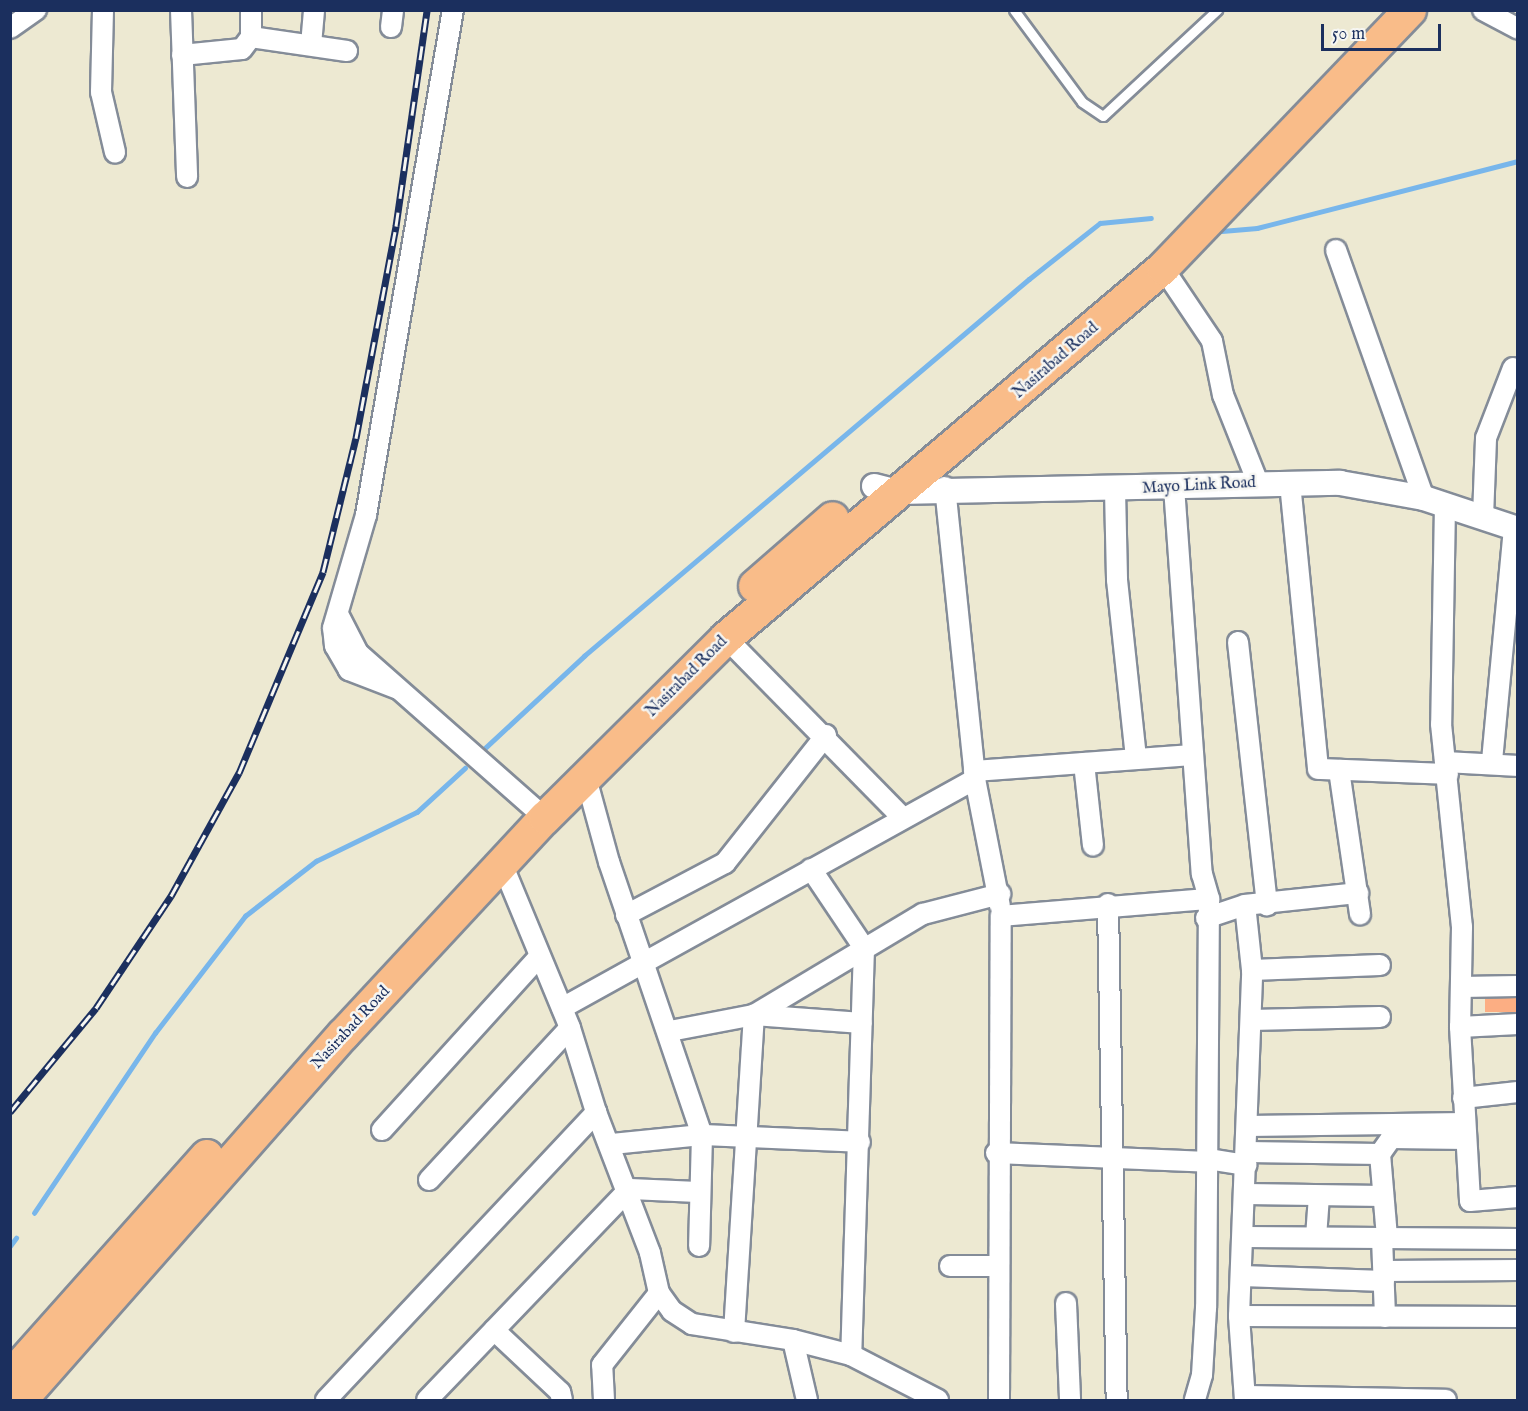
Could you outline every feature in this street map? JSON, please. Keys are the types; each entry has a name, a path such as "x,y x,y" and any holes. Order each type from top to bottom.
{"highway":[{"name":"Nasirabad Road","path":"21,1401 344,1034 503,866 541,814 586,778 726,638 886,489 1148,262 1385,10"},
{"name":"Nasirabad Road","path":"10,1377 267,1090 541,814 737,603 886,489 1163,268 1410,10"}],"street":[{"path":"10,28 36,10"},
{"path":"103,10 101,92 116,152"},
{"path":"181,10 187,177"},
{"path":"182,55 242,49 251,37 251,10"},
{"path":"310,45 314,10"},
{"path":"453,10 366,515 333,628 340,658 360,678 398,689 472,757 541,814"},
{"path":"1483,10 1518,29"},
{"path":"251,37 347,51"},
{"path":"1336,250 1435,501 1441,724 1462,927 1460,1027 1470,1201 1518,1197"},
{"path":"1163,268 1212,340 1223,395 1258,483"},
{"path":"1483,516 1486,438 1513,368"},
{"name":"Mayo Link Road","path":"886,489 945,487 1115,490 1258,483 1340,483 1435,501 1516,528"},
{"path":"1290,483 1318,769 1447,768 1492,761 1518,766"},
{"path":"945,487 974,775 999,894 1001,916 996,1153 999,1401"},
{"path":"1174,487 1192,755 1202,874 1208,908 1206,1308 1202,1376 1195,1401"},
{"path":"1115,490 1117,580 1136,759"},
{"path":"1492,761 1516,528"},
{"path":"726,638 825,735 903,819"},
{"path":"1238,642 1267,905"},
{"path":"626,915 725,863 825,735"},
{"path":"562,1008 903,819 974,775 1084,763 1192,755"},
{"path":"1084,763 1093,846"},
{"path":"1339,770 1360,914"},
{"path":"586,778 626,915 643,965 670,1030 702,1135 699,1246"},
{"path":"503,866 570,1028 596,1112 612,1144 629,1189 659,1293 692,1324 793,1340 851,1355 911,1394 938,1401"},
{"path":"811,869 864,948 860,1142 851,1355"},
{"path":"1001,916 1108,904 1208,908 1267,905 1358,893"},
{"path":"754,1016 864,948 945,904 999,894"},
{"path":"1108,904 1115,1162 1110,1246 1117,1401"},
{"path":"1245,905 1252,970 1245,1237 1239,1316 1245,1398 1446,1401"},
{"path":"382,1130 539,957"},
{"path":"1252,970 1380,965"},
{"path":"1461,987 1518,986"},
{"path":"734,1332 754,1016"},
{"path":"670,1030 754,1016 862,1023"},
{"path":"1251,1020 1380,1017"},
{"path":"1460,1027 1518,1024"},
{"path":"429,1180 570,1028"},
{"path":"1463,1098 1518,1092"},
{"path":"326,1401 596,1112"},
{"path":"1248,1126 1465,1131"},
{"path":"1385,1317 1385,1238 1380,1154 1391,1138 1465,1131"},
{"path":"612,1144 702,1135 860,1142"},
{"path":"996,1153 1115,1162 1208,1161 1380,1154"},
{"path":"427,1401 629,1189 699,1192"},
{"path":"1246,1194 1383,1196"},
{"path":"1316,1237 1319,1196"},
{"path":"1245,1237 1518,1239"},
{"path":"950,1266 996,1266"},
{"path":"1242,1276 1384,1276 1518,1270"},
{"path":"604,1401 602,1365 659,1293"},
{"path":"1066,1303 1070,1401"},
{"path":"1239,1316 1518,1317"},
{"path":"494,1330 558,1398"},
{"path":"793,1340 807,1401"}],"lane":[{"path":"1014,10 1082,102 1104,116 1217,10"}],"building":[{"path":"1485,998 1518,998 1518,1012 1485,1012"}],"waterway":[{"path":"1222,231 1257,228 1518,161"},
{"path":"484,749 584,656 1029,279 1100,223 1151,218"},
{"path":"34,1213 155,1033 245,916 316,861 417,812 465,768"},
{"path":"10,1246 16,1238"}],"railway":[{"path":"10,1112 96,1008 171,896 239,773 323,572 356,438 396,226 427,10"}]}
